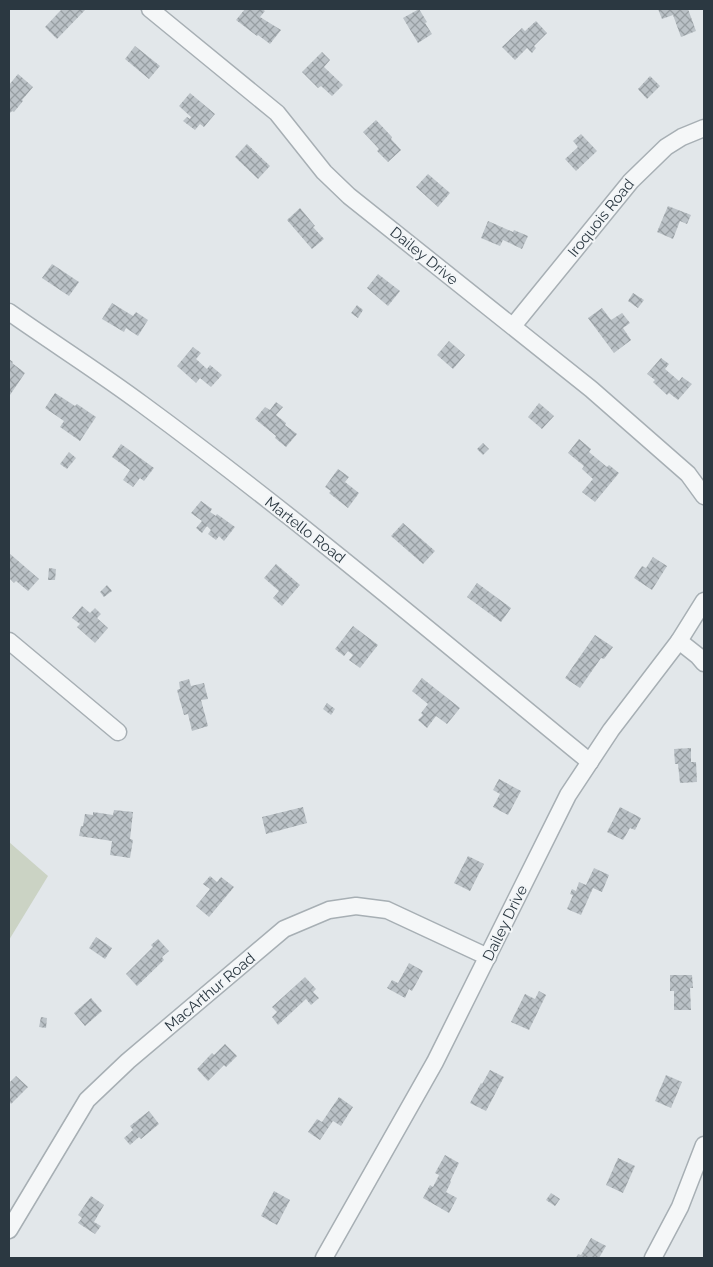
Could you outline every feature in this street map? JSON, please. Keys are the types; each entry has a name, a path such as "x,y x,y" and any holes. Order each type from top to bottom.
{"street":[{"name":"Dailey Drive","path":"150,9 278,113 324,172 349,196 591,389 688,474 704,496"},
{"name":"Iroquois Road","path":"513,326 631,181 666,147 682,137 704,128"},
{"name":"Martello Road","path":"9,312 141,404 312,535 590,762"},
{"name":"Dailey Drive","path":"324,1258 435,1062 568,796 610,730 678,641 704,601"},
{"path":"9,641 118,732"},
{"path":"678,641 704,662"},
{"name":"MacArthur Road","path":"9,1230 87,1100 128,1060 284,929 329,910 356,906 387,910 488,957"},
{"path":"653,1258 680,1207 704,1145"}],"green space":[{"path":"9,842 48,876 9,940"}],"building":[{"path":"62,9 86,9 57,39 45,27"},
{"path":"245,9 262,9 265,11 260,17 281,30 270,44 236,20"},
{"path":"419,9 432,34 418,43 403,18"},
{"path":"658,9 688,9 696,31 681,37 673,15 662,19"},
{"path":"536,21 547,33 534,46 536,48 532,53 527,48 515,60 502,47 522,28 525,31"},
{"path":"135,46 160,66 149,79 125,59"},
{"path":"322,52 330,60 324,67 343,85 332,96 321,86 318,88 302,72"},
{"path":"18,74 33,87 14,112 10,113 9,85"},
{"path":"650,76 660,86 647,99 638,89"},
{"path":"190,93 215,114 204,127 200,124 195,130 183,121 187,117 190,119 191,117 179,106"},
{"path":"376,120 401,150 388,162 363,132"},
{"path":"581,134 597,151 576,171 565,159 578,147 573,141"},
{"path":"247,144 270,166 258,179 235,157"},
{"path":"428,174 450,193 438,207 416,187"},
{"path":"668,206 691,215 687,224 680,221 673,239 657,232"},
{"path":"300,208 324,239 312,249 287,220"},
{"path":"488,221 513,232 514,230 528,236 522,249 503,240 500,246 481,238"},
{"path":"52,264 79,282 69,296 42,278"},
{"path":"378,274 400,291 388,306 367,288"},
{"path":"633,293 644,300 638,308 628,301"},
{"path":"112,303 133,316 136,312 148,320 138,336 126,328 124,332 102,319"},
{"path":"357,305 363,310 358,318 351,313"},
{"path":"602,308 611,320 622,313 630,323 623,328 631,340 614,353 588,318"},
{"path":"449,341 465,355 453,369 437,355"},
{"path":"193,347 201,353 196,359 207,369 210,365 222,375 211,387 200,378 196,383 177,366"},
{"path":"661,358 669,364 665,369 679,381 682,377 692,384 678,400 669,393 667,395 653,382 655,380 647,374"},
{"path":"9,359 25,373 10,395"},
{"path":"55,393 75,406 77,404 96,417 80,441 60,427 64,421 45,408"},
{"path":"276,402 283,407 276,415 297,434 286,447 255,419 265,407 270,410"},
{"path":"539,403 554,416 542,429 528,417"},
{"path":"579,439 591,449 589,452 607,467 609,465 619,473 595,502 582,492 593,479 582,469 584,466 568,453"},
{"path":"483,443 489,449 483,455 477,449"},
{"path":"121,444 154,468 144,481 140,478 133,487 123,480 130,470 112,457"},
{"path":"69,452 76,458 67,469 60,464"},
{"path":"338,469 349,477 345,482 359,493 348,508 329,493 331,491 325,487"},
{"path":"201,501 212,509 210,512 216,516 217,514 235,527 224,541 219,536 216,540 208,534 211,530 207,526 202,533 196,528 202,521 191,513"},
{"path":"403,523 435,551 423,564 391,536"},
{"path":"9,553 39,579 28,591 9,578"},
{"path":"653,557 667,566 652,590 634,578 642,566 646,568"},
{"path":"276,564 300,585 282,606 273,598 279,591 264,578"},
{"path":"49,568 56,569 55,580 48,580"},
{"path":"477,583 511,608 501,622 467,597"},
{"path":"107,585 112,591 104,597 100,592"},
{"path":"82,606 90,613 95,608 101,614 97,618 108,628 95,643 77,627 80,624 72,618"},
{"path":"353,626 378,645 360,668 349,660 353,655 348,651 344,656 335,649"},
{"path":"595,635 613,647 604,659 601,658 580,688 565,678"},
{"path":"422,678 460,708 447,724 436,716 427,728 418,720 423,715 421,713 428,704 412,691"},
{"path":"189,679 191,686 204,683 208,699 201,700 208,726 192,731 188,714 184,715 177,690 180,689 179,682"},
{"path":"327,703 335,709 331,715 323,709"},
{"path":"691,748 691,762 696,762 697,782 680,783 678,764 675,764 674,749"},
{"path":"499,779 521,791 508,815 493,807 500,794 493,790"},
{"path":"303,807 307,823 266,834 262,817"},
{"path":"620,807 641,818 635,830 630,828 623,840 607,832"},
{"path":"114,810 133,812 130,839 133,840 130,858 110,855 112,841 79,836 85,814 93,815 93,812 113,815"},
{"path":"468,856 484,864 470,891 454,883"},
{"path":"594,868 609,875 602,892 593,888 581,915 567,909 573,895 570,894 572,889 576,891 579,882 586,885"},
{"path":"210,876 217,882 221,877 234,887 209,917 196,906 210,889 203,884"},
{"path":"96,937 112,948 105,959 89,948"},
{"path":"158,939 169,951 162,957 164,960 137,986 126,974 153,947 151,945"},
{"path":"409,963 423,971 412,991 409,989 405,998 387,988 392,980 398,983"},
{"path":"670,975 692,975 693,988 690,988 691,1010 674,1010 674,991 670,991"},
{"path":"305,977 316,989 313,992 319,998 311,1005 306,999 278,1025 272,1017 277,1012 272,1007"},
{"path":"539,991 546,995 529,1030 511,1022 525,994 535,999"},
{"path":"91,998 102,1011 85,1026 74,1013"},
{"path":"41,1017 47,1018 46,1028 39,1027"},
{"path":"225,1044 237,1056 226,1067 224,1065 208,1081 197,1069 212,1053 214,1055"},
{"path":"490,1070 504,1077 486,1111 470,1103"},
{"path":"666,1075 682,1082 671,1108 655,1101"},
{"path":"16,1076 28,1087 11,1104 9,1101 9,1083"},
{"path":"339,1097 353,1107 341,1126 333,1121 320,1140 308,1132 317,1119 322,1122"},
{"path":"149,1111 159,1124 141,1139 139,1137 130,1145 124,1138 133,1130 130,1126"},
{"path":"445,1155 459,1163 446,1192 457,1198 449,1213 423,1198 430,1185 433,1187 439,1175 435,1173"},
{"path":"618,1158 635,1166 623,1193 606,1185"},
{"path":"274,1191 290,1200 277,1225 261,1216"},
{"path":"551,1193 560,1199 555,1206 546,1200"},
{"path":"91,1196 104,1205 94,1222 101,1226 95,1234 78,1223 82,1218 78,1215"},
{"path":"591,1238 606,1246 599,1258 576,1258 578,1254 581,1255"}]}
